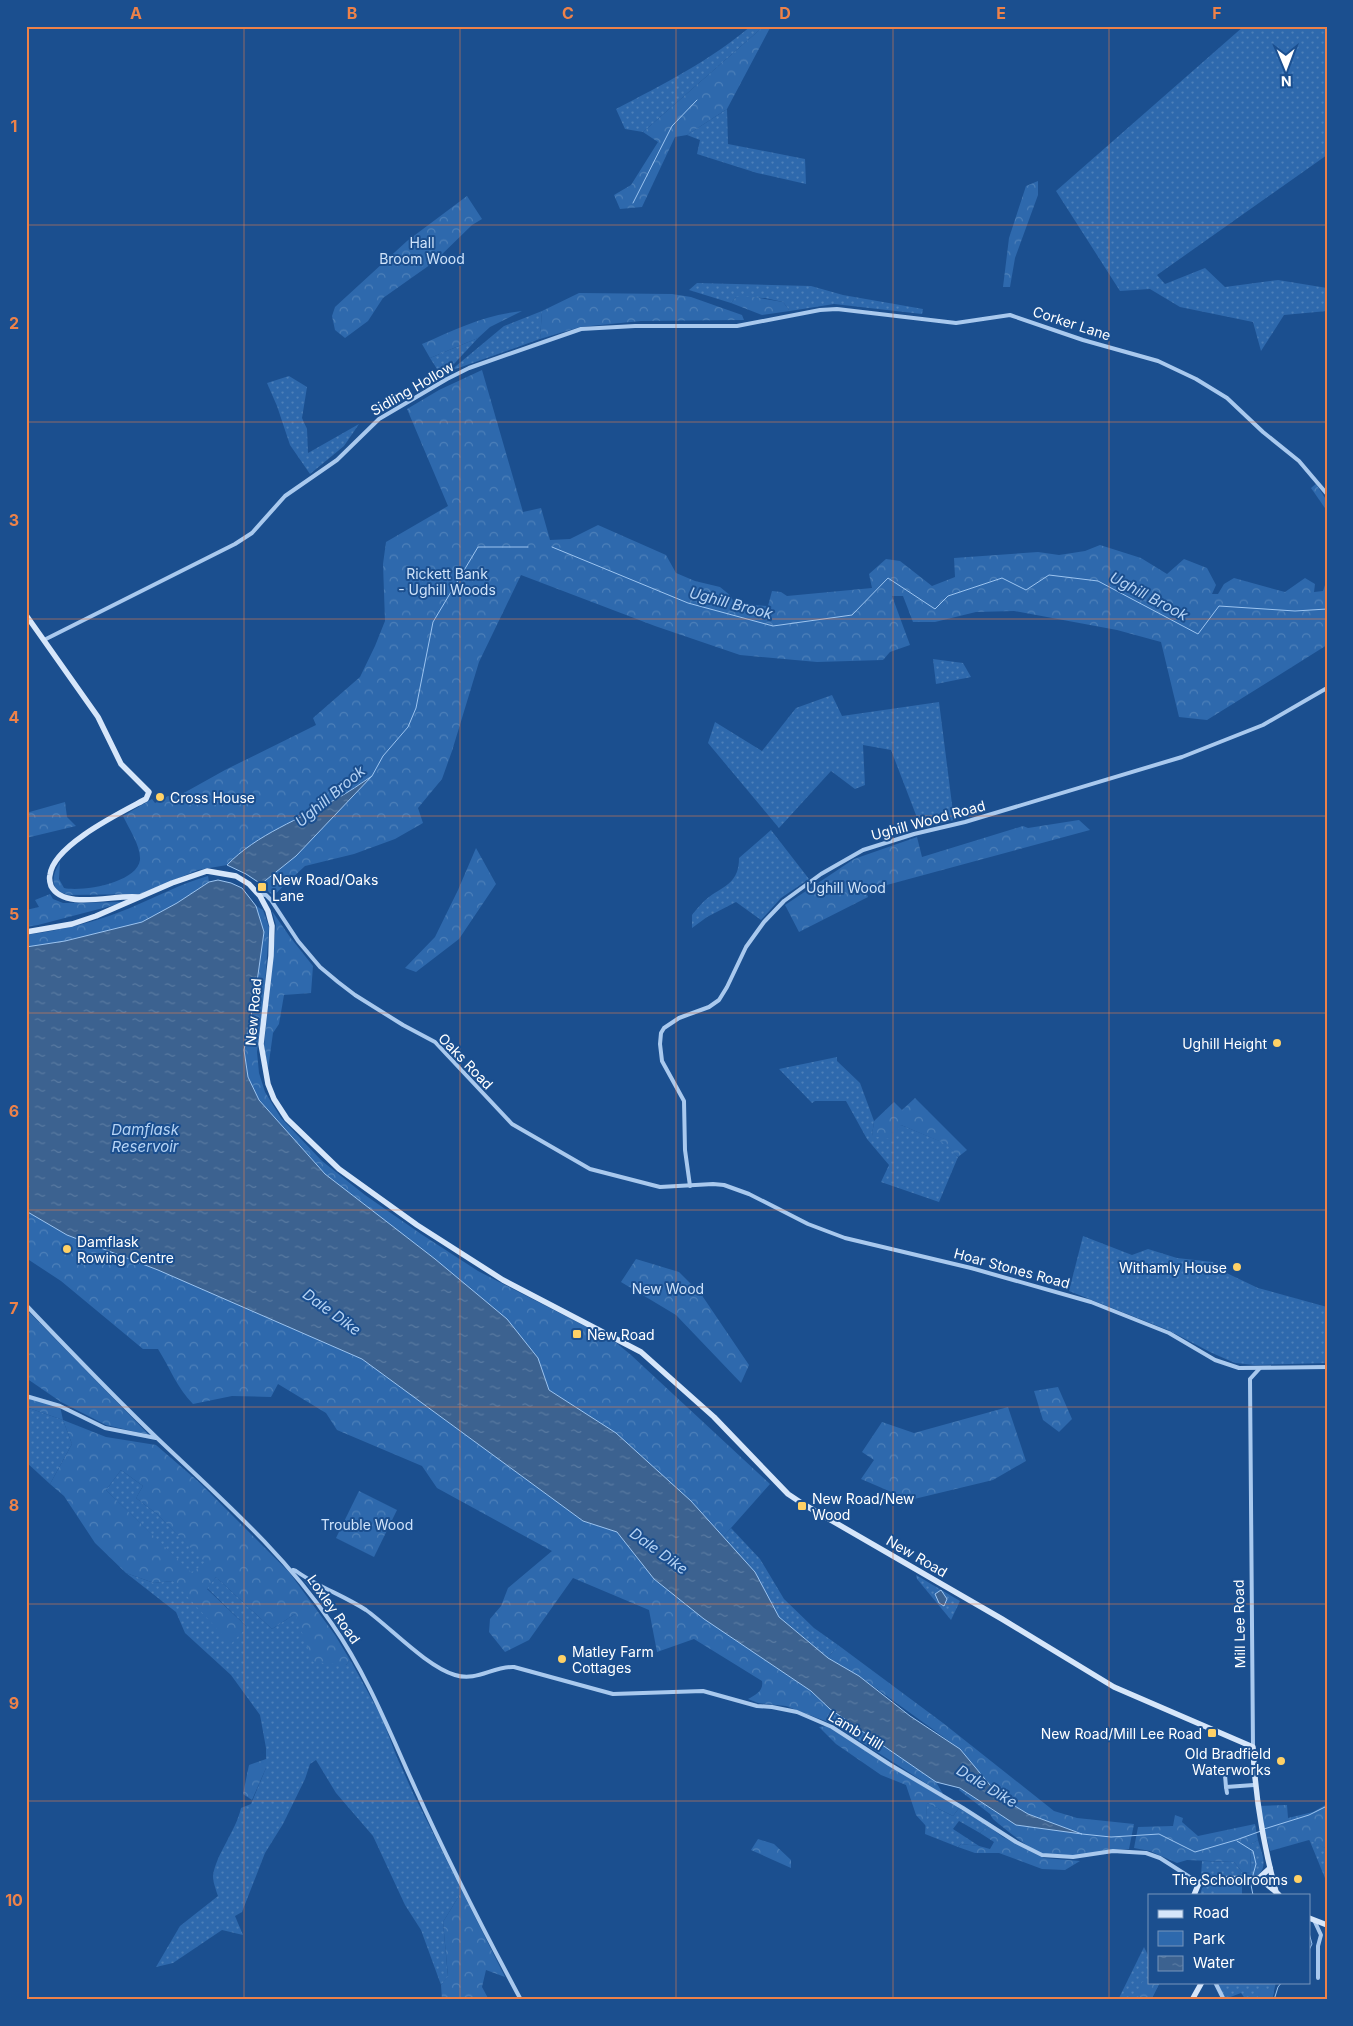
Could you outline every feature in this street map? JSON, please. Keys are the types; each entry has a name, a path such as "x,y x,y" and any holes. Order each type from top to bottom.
{"street":[{"name":"Corker Lane","path":"763,320 820,310 837,310 956,324 976,322 1004,315 1037,323 1083,340 1149,358 1180,370 1212,388 1227,398 1263,432 1295,457 1327,494"},
{"name":"Sidling Hollow","path":"44,640 235,544 252,533 284,496 337,460 379,419 469,368 581,328 737,326 763,320"},
{"path":"26,615 98,717 121,764 149,792 146,800 93,828 68,848 51,869 51,886 62,897 74,900 140,897"},
{"name":"Ughill Wood Road","path":"690,1186 684,1150 684,1102 662,1061 661,1033 664,1028 679,1018 709,1007 718,1000 727,988 746,947 764,922 784,901 821,874 863,850 905,836 975,819 1182,757 1263,725 1327,688"},
{"name":"New Road","path":"26,932 72,924 172,884 211,871 236,876 249,884 258,894 268,911 272,926 272,956 261,1044 268,1084 274,1099 287,1119 339,1169 464,1257 503,1280 641,1352 714,1417 788,1494 806,1506 1002,1619 1114,1687 1253,1747"},
{"name":"Oaks Road","path":"258,894 262,893 271,900 298,941 320,967 355,995 435,1042 512,1124 590,1169 653,1186 675,1188 690,1186"},
{"name":"Hoar Stones Road","path":"690,1186 724,1185 749,1194 826,1232 972,1268 1091,1302 1169,1334 1215,1360 1242,1368 1327,1367"},
{"name":"Loxley Road","path":"26,1305 157,1438 202,1478 292,1570 332,1624 359,1667 439,1838 521,2000"},
{"path":"1242,1368 1250,1378 1260,1368"},
{"name":"Mill Lee Road","path":"1250,1378 1254,1785 1263,1840 1278,1893"},
{"path":"26,1396 60,1406 105,1428 157,1438"},
{"name":"Lamb Hill","path":"292,1570 368,1612 442,1669 455,1675 474,1677 499,1668 514,1667 613,1694 703,1691 757,1706 797,1712 832,1726 889,1764 1016,1842 1042,1855 1058,1857 1113,1851 1146,1853 1167,1861 1199,1883"},
{"path":"1225,1775 1227,1793"},
{"path":"1226,1787 1254,1785"},
{"path":"1194,1894 1199,1883 1205,1879 1258,1878 1270,1868"},
{"path":"1258,1878 1278,1893"},
{"path":"1312,1919 1327,1925"},
{"path":"1312,1919 1321,1935"},
{"path":"1318,1978 1318,1946 1321,1935 1327,1931"},
{"path":"1192,2000 1201,1984"},
{"path":"1216,1984 1224,2000"}],"green space":[{"path":"751,26 764,26 643,132 625,129 616,109 703,61"},
{"path":"764,26 771,26 727,109 687,135 675,137 642,207 620,209 614,195 631,185 658,142 643,132"},
{"path":"1244,26 1327,26 1327,155 1157,275 1165,284 1205,268 1225,287 1278,280 1327,288 1327,311 1284,315 1261,351 1253,322 1180,307 1150,289 1120,291 1056,191"},
{"path":"727,109 728,144 805,159 806,184 757,173 697,154 700,140 687,135"},
{"path":"1038,181 1038,195 1015,258 1010,287 1003,287 1009,238 1026,186"},
{"name":"Hall Broom Wood","path":"467,196 482,219 472,225 434,262 383,298 368,321 345,338 335,330 332,316 335,307 407,241"},
{"path":"697,283 811,286 843,295 923,309 922,314 834,304 790,311 783,302 765,298 736,297 731,303 689,290"},
{"path":"579,293 672,294 691,297 742,315 744,320 641,321 580,327 540,339 542,311"},
{"path":"736,297 753,297 783,302 790,311 762,315 731,303"},
{"path":"522,311 490,327 478,338 430,358 422,344 483,319"},
{"path":"542,311 540,339 450,371 504,326"},
{"path":"478,338 442,377 430,358"},
{"name":"Rickett Bank - Ughill Woods","path":"482,370 523,512 541,508 550,540 570,539 598,525 666,555 676,573 695,581 720,587 731,596 734,604 768,606 772,591 781,592 787,596 872,588 869,574 886,559 900,561 932,586 955,577 954,558 1038,552 1059,555 1085,551 1100,545 1141,558 1167,574 1184,559 1207,568 1216,585 1212,594 1218,594 1224,584 1234,578 1285,592 1305,578 1315,584 1314,592 1323,591 1327,579 1327,645 1207,720 1179,717 1161,642 1117,630 1014,611 976,612 935,622 913,622 903,596 892,596 910,645 890,652 883,660 817,662 740,655 655,626 521,575 479,662 442,779 418,808 423,823 395,839 354,854 305,866 273,896 261,884 296,856 370,778 337,799 272,833 236,856 227,865 198,870 140,894 68,895 58,891 54,884 54,877 60,862 59,879 64,888 83,889 95,887 129,875 137,868 140,855 137,843 123,816 152,799 155,803 168,796 182,794 225,770 316,725 313,718 360,677 385,621 383,564 386,542 448,506 407,409 439,390"},
{"path":"289,376 307,387 302,418 307,429 308,453 359,424 344,446 310,474 290,445 267,383"},
{"path":"1316,484 1327,501 1327,511 1311,488"},
{"path":"933,659 963,663 971,677 936,684"},
{"path":"832,695 842,716 939,702 954,820 921,828 891,750 863,745 865,785 855,789 831,771 779,828 708,743 715,722 762,751 796,708"},
{"path":"65,802 67,817 76,826 26,838 26,813"},
{"name":"Ughill Wood","path":"1079,820 1090,830 872,889 866,892 868,897 799,932 785,905 854,859 917,837 922,857 1023,826 1028,828"},
{"path":"771,830 809,879 781,898 761,920 736,902 707,917 692,928 692,915 706,899 726,886 734,878 737,873 739,858"},
{"path":"476,848 496,884 459,939 416,972 405,968 435,937"},
{"path":"208,876 209,882 177,903 142,922 65,941 26,947 26,935 92,921 130,908"},
{"path":"50,894 53,899 63,903 126,902 26,927 26,910 39,907 35,900"},
{"path":"256,906 263,910 269,927 264,998 257,1052 259,1073 265,1092 281,1118 322,1161 365,1195 421,1234 478,1271 614,1341 770,1484 723,1537 691,1501 616,1433 549,1390 538,1358 507,1319 435,1259 325,1174 259,1100 248,1077 244,1050 255,996 264,932"},
{"path":"272,911 313,966 311,993 284,995 279,1024 273,1033 268,1069 264,1046 276,925"},
{"path":"837,1057 837,1061 860,1083 874,1121 872,1136 901,1125 947,1144 958,1157 939,1202 881,1182 889,1165 867,1139 846,1101 815,1101 812,1103 779,1069"},
{"path":"915,1098 967,1150 958,1157 946,1144 901,1125 891,1139 872,1136 874,1121 894,1102 902,1110"},
{"path":"26,1211 67,1235 158,1270 362,1359 583,1521 617,1532 654,1579 704,1619 811,1691 830,1709 936,1782 943,1794 833,1724 786,1706 758,1703 748,1699 760,1690 762,1681 694,1639 657,1652 649,1610 573,1578 529,1640 505,1652 489,1632 490,1619 501,1606 508,1588 552,1551 437,1488 422,1466 337,1430 326,1413 278,1384 271,1397 232,1396 193,1404 178,1385 158,1349 143,1349 61,1281 26,1258"},
{"path":"1083,1236 1132,1255 1148,1249 1177,1258 1213,1262 1214,1267 1258,1288 1327,1307 1327,1363 1255,1365 1235,1363 1168,1330 1069,1291"},
{"name":"New Wood","path":"636,1259 679,1272 701,1294 749,1365 741,1383 676,1315 621,1282"},
{"path":"26,1309 149,1435 106,1425 61,1402 26,1378"},
{"path":"1058,1387 1072,1419 1059,1432 1043,1420 1034,1391"},
{"path":"26,1396 60,1406 63,1420 26,1407"},
{"path":"26,1407 63,1420 72,1444 50,1484 26,1462"},
{"path":"1008,1407 1026,1461 993,1480 910,1500 861,1479 874,1460 862,1452 882,1422 914,1433"},
{"path":"63,1420 106,1437 156,1445 200,1483 289,1572 335,1635 350,1660 346,1665 313,1662 295,1614 272,1629 216,1577 207,1589 247,1627 231,1644 173,1581 154,1583 126,1573 95,1543 64,1496 50,1484 72,1444","holes":["121,1470 143,1486 136,1498 157,1514 205,1562 192,1573 106,1490"]},
{"path":"121,1470 143,1486 136,1498 157,1514 206,1562 192,1574 106,1490"},
{"name":"Trouble Wood","path":"359,1491 397,1510 374,1557 336,1538"},
{"path":"731,1528 760,1559 784,1599 814,1628 838,1645 828,1658 779,1617 755,1572 723,1537"},
{"path":"126,1573 154,1583 173,1581 247,1627 207,1588 216,1577 272,1629 295,1614 346,1665 350,1660 382,1718 413,1793 462,1891 443,1922 448,1977 441,1985 421,1930 405,1905 373,1836 336,1793 316,1760 310,1764 305,1779 283,1824 265,1853 242,1912 235,1916 243,1935 222,1930 173,1963 156,1967 180,1926 218,1896 213,1878 215,1868 241,1808 251,1804 266,1768 266,1748 260,1715 231,1675 185,1633 176,1612"},
{"path":"916,1575 960,1601 951,1620 917,1579"},
{"path":"304,1581 331,1596 324,1604"},
{"path":"838,1645 943,1723 1054,1811 1077,1818 1134,1824 1129,1849 1053,1856 1044,1855 1026,1845 997,1823 990,1814 959,1790 960,1788 1016,1825 1079,1833 1028,1814 1000,1797 960,1749 859,1676 828,1658"},
{"path":"827,1726 959,1808 953,1816 927,1803 926,1826 916,1815 906,1785 881,1775 836,1744 819,1727"},
{"path":"266,1759 266,1768 252,1800 243,1794 249,1765"},
{"path":"927,1803 953,1816 959,1808 988,1826 980,1833 959,1821 953,1829 979,1846 961,1844 958,1847 925,1834"},
{"path":"1327,1804 1327,1849 1309,1840 1270,1851 1259,1806 1287,1805 1288,1818 1313,1812"},
{"path":"1175,1815 1183,1818 1182,1822 1198,1836 1255,1824 1258,1840 1251,1844 1250,1872 1243,1873 1234,1862 1187,1860 1177,1863 1150,1851 1134,1848 1138,1827 1173,1826"},
{"path":"988,1826 1003,1837 1044,1858 1080,1861 1065,1870 1042,1869 999,1853 975,1853 958,1847 961,1844 990,1849 994,1842 980,1833"},
{"path":"758,1839 774,1844 791,1860 791,1868 751,1850"},
{"path":"1309,1839 1327,1849 1327,1883"},
{"path":"1258,1840 1264,1863 1258,1875 1201,1876 1202,1861 1234,1862 1243,1873 1250,1872 1251,1844"},
{"path":"1208,1884 1216,1884 1216,1894 1200,1894 1202,1888"},
{"path":"1216,1884 1242,1884 1242,1894 1216,1894"},
{"path":"462,1891 505,1977 486,1970 482,1987 489,2000 442,2000 441,1985 448,1976 443,1922"},
{"path":"1144,1947 1148,1955 1148,1984 1159,1984 1151,2000 1118,2000"},
{"path":"1148,1980 1148,1984 1159,1984 1151,2000 1139,2000 1142,1982"},
{"path":"1218,1984 1276,1984 1272,2000 1246,2000 1241,1993 1225,1999"},
{"path":"1262,1987 1274,1992 1272,2000 1257,2000"}],"water":[{"path":"372,776 296,856 261,884 227,865 252,844 265,836 341,796"},
{"name":"Damflask Reservoir","path":"218,880 242,888 256,906 264,932 255,996 244,1050 248,1077 259,1100 325,1174 435,1259 507,1319 538,1358 549,1390 616,1433 691,1501 755,1572 779,1617 828,1658 859,1676 910,1716 960,1749 1000,1797 1028,1814 1082,1834 1016,1825 960,1788 936,1782 830,1709 811,1691 704,1619 654,1579 617,1532 583,1521 362,1359 158,1270 67,1235 26,1211 26,947 65,941 142,922 177,903 209,882"},
{"path":"941,1590 947,1599 944,1606 939,1603 935,1594"}],"waterway":[{"path":"633,203 672,126 697,100"},
{"name":"Ughill Brook","path":"372,776 383,756 408,727 416,708 433,622 478,547 528,547"},
{"name":"Ughill Brook","path":"552,547 688,603 773,626 852,615 888,578 935,609 948,596 1002,578 1026,590 1049,575 1098,581 1198,634 1219,606 1295,611 1327,609"},
{"name":"Dale Dike","path":"1264,1829 1309,1815 1327,1806"},
{"name":"Dale Dike","path":"1082,1834 1111,1837 1159,1834 1195,1852 1261,1831"},
{"path":"1237,1841 1253,1851 1256,1864 1253,1875"},
{"path":"1252,1881 1253,1894"},
{"path":"1310,1937 1312,1944 1310,1948"},
{"path":"1274,2000 1280,1984"}],"place":[{"name":"Cross House","path":"160,797"},
{"name":"New Road/Oaks Lane","path":"262,887"},
{"name":"Ughill Height","path":"1277,1043"},
{"name":"Damflask Rowing Centre","path":"67,1249"},
{"name":"Withamly House","path":"1237,1267"},
{"name":"New Road","path":"577,1334"},
{"name":"New Road/New Wood","path":"802,1506"},
{"name":"Matley Farm Cottages","path":"562,1659"},
{"name":"New Road/Mill Lee Road","path":"1212,1733"},
{"name":"Old Bradfield Waterworks","path":"1281,1761"},
{"name":"The Schoolrooms","path":"1298,1879"}]}
